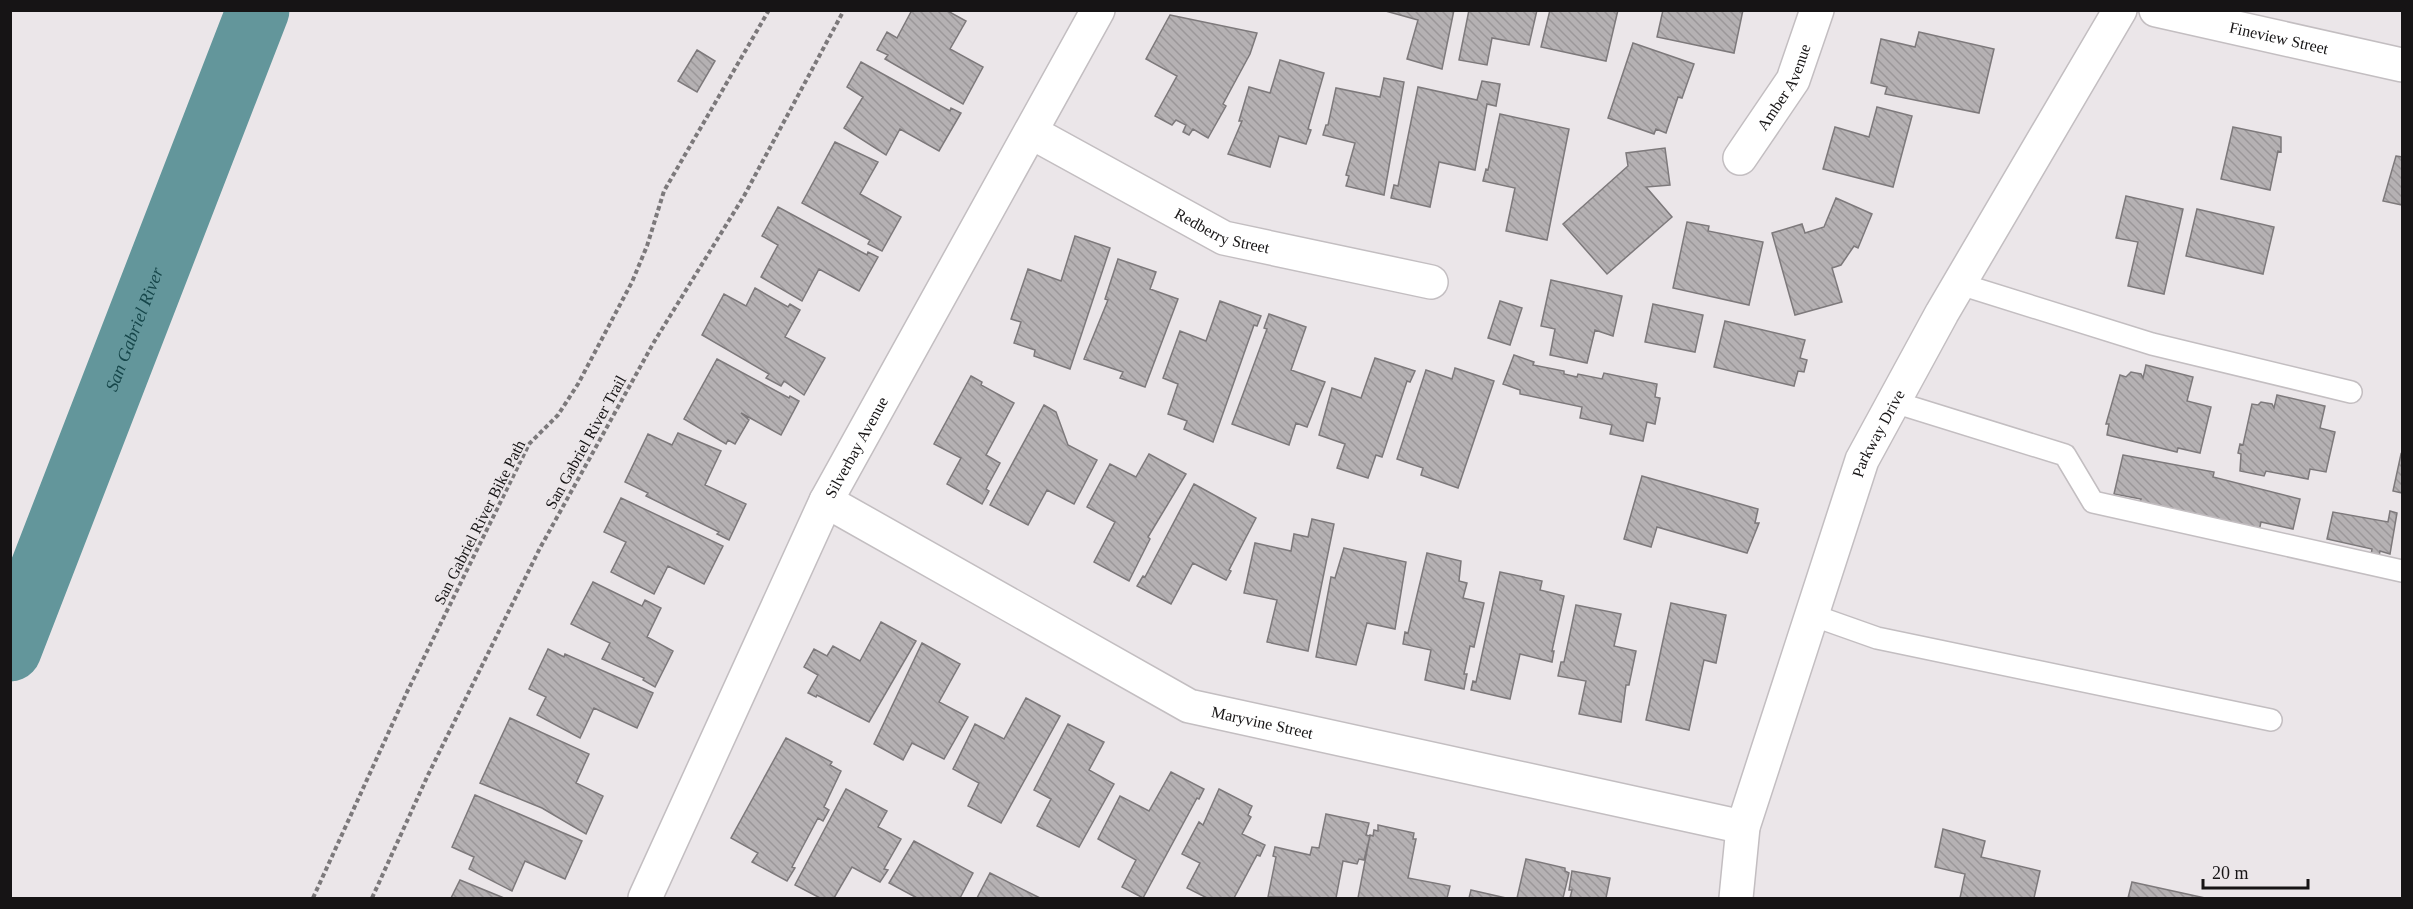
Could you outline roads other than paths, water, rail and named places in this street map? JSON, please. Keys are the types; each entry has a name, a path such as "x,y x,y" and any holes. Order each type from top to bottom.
{"street":[{"name":"Silverbay Avenue","path":"650,897 826,501 1098,10"},
{"name":"Amber Avenue","path":"1740,158 1793,80 1817,10"},
{"name":"Parkway Drive","path":"1736,898 1743,827 1863,460 1960,284 2120,10"},
{"name":"Fineview Street","path":"2156,10 2403,65"},
{"name":"Redberry Street","path":"1031,132 1224,238 1431,282"},
{"name":"Maryvine Street","path":"826,501 1189,706 1743,827"}],"lane":[{"path":"1960,284 2152,344 2351,392"},
{"path":"1894,402 2065,455 2093,502 2403,571"},
{"path":"1812,615 1877,638 2271,720"}],"waterway":[{"name":"San Gabriel River","path":"10,650 258,10"}]}
